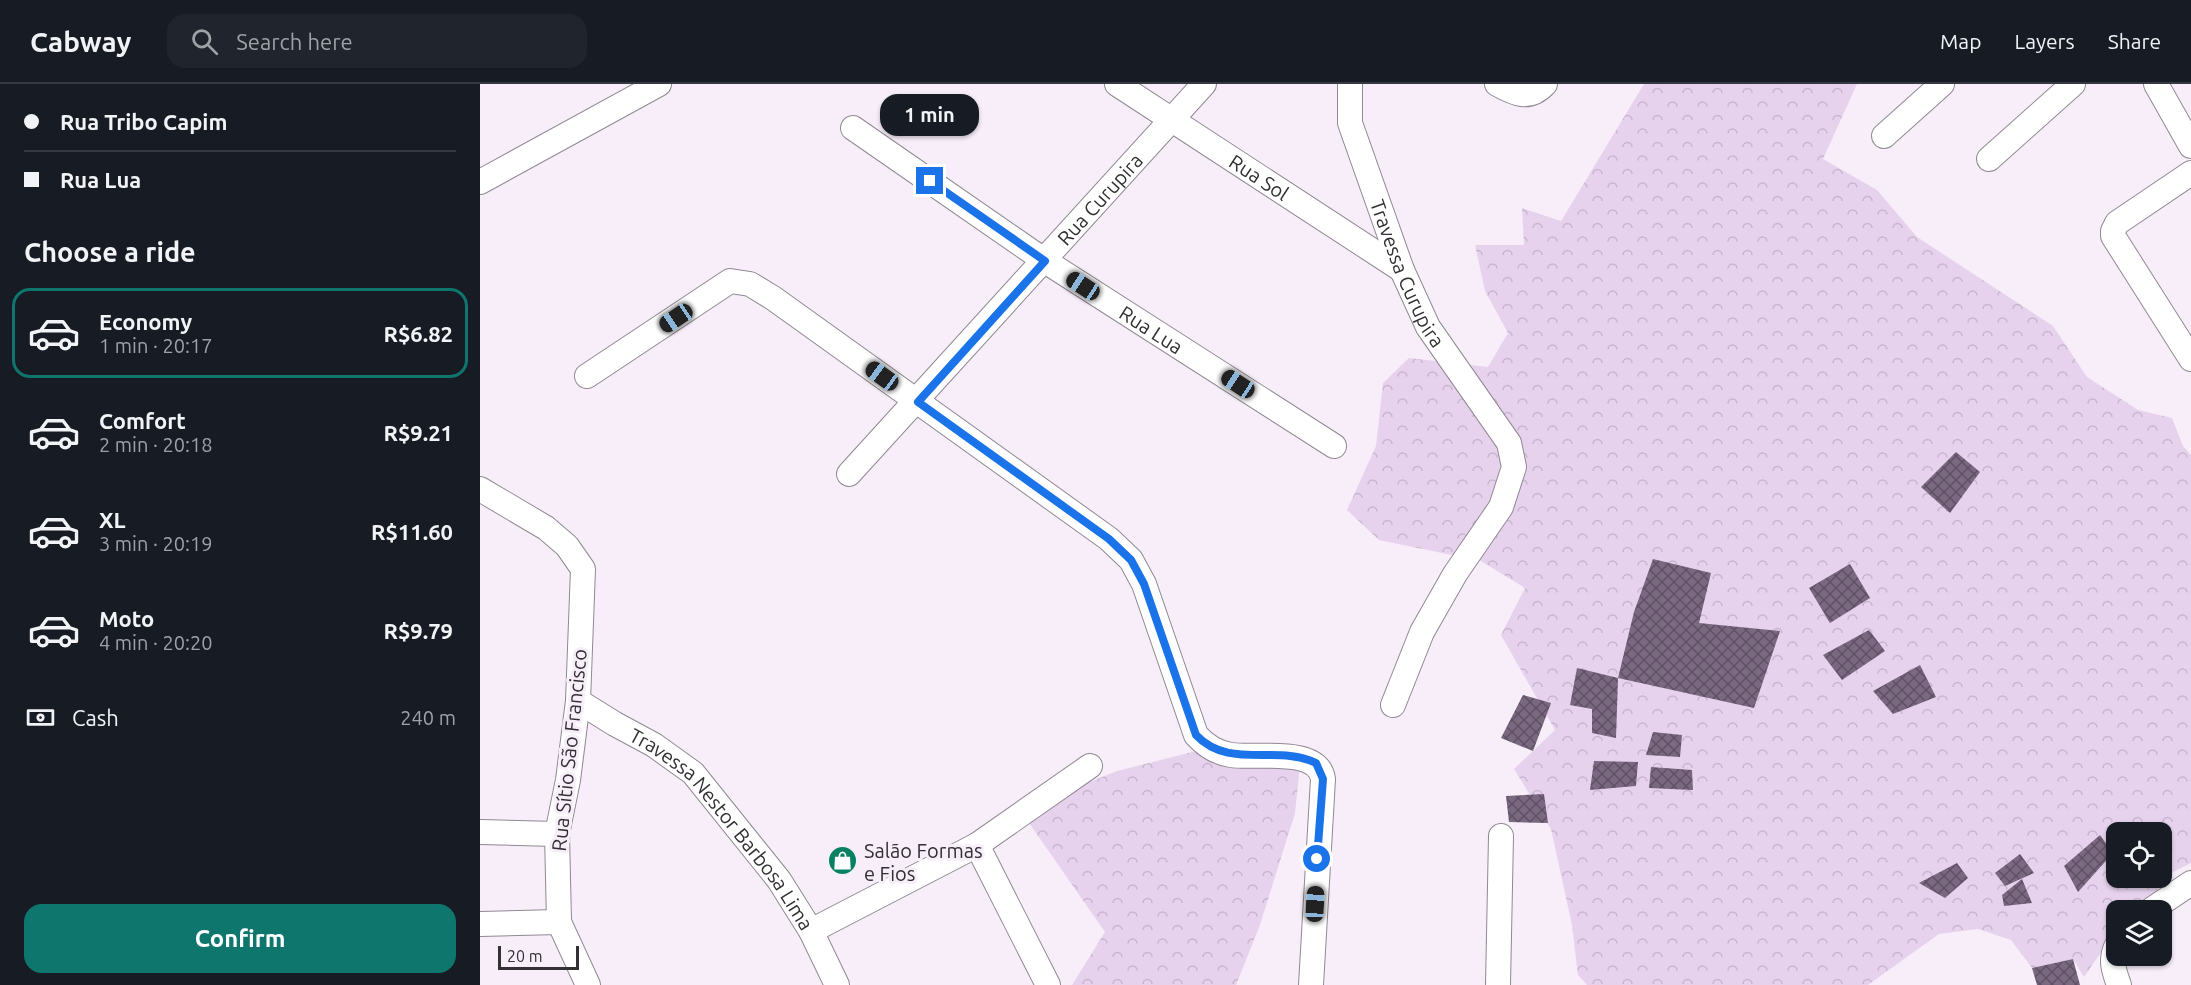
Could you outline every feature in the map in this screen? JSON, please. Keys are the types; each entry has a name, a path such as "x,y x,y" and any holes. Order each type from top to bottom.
{"street":[{"path":"480,182 659,84"},
{"name":"Rua Sol","path":"1117,84 1402,270"},
{"name":"Rua Curupira","path":"849,474 918,402 1204,84"},
{"name":"Travessa Curupira","path":"1350,84 1350,123 1402,270 1428,327 1509,443 1514,466 1501,507 1455,574 1422,632 1393,705"},
{"path":"1497,84 1515,95 1527,96 1538,91 1545,84"},
{"path":"1884,136 1942,84"},
{"path":"1989,159 2073,84"},
{"path":"2156,84 2191,146"},
{"name":"Rua Lua","path":"853,128 1045,261 1334,446"},
{"path":"2191,173 2117,224 2113,231 2168,327 2191,359"},
{"path":"587,376 730,281 741,280 773,298 1109,539 1131,560 1144,584 1196,735 1204,744 1231,755 1303,758 1316,763 1320,769 1323,779 1311,985"},
{"name":"Rua Sítio São Francisco","path":"480,489 546,528 567,546 583,569 578,701 568,780 557,834 559,922 588,985"},
{"name":"Travessa Nestor Barbosa Lima","path":"578,701 654,745 693,773 780,880 811,931 837,985"},
{"path":"811,931 977,845 1090,766"},
{"path":"480,832 557,834"},
{"path":"1498,985 1501,836"},
{"path":"977,845 1048,985"},
{"path":"2166,900 2191,883"},
{"path":"480,924 559,922"},
{"path":"2113,966 2119,985"}],"green space":[{"path":"1644,84 1857,84 1823,159 1877,190 1917,237 2053,326 2087,377 2138,410 2172,418 2183,446 2191,455 2191,863 2172,872 2172,822 2106,822 2106,888 2158,888 2152,900 2106,900 2106,946 2084,977 2073,959 2032,968 2011,940 1978,929 1939,934 1868,985 1587,985 1578,975 1572,925 1551,829 1514,769 1555,730 1501,635 1525,588 1481,561 1379,540 1347,510 1376,446 1383,383 1409,358 1488,367 1508,333 1485,291 1475,245 1524,245 1522,208 1561,221"},
{"path":"1212,747 1301,756 1295,813 1260,925 1236,985 1072,985 1105,932 1020,810 1117,771"}],"building":[{"path":"1956,452 1980,472 1950,513 1921,487"},
{"path":"1653,559 1711,573 1699,623 1780,631 1754,708 1618,678 1634,612"},
{"path":"1850,564 1870,598 1830,623 1809,588"},
{"path":"1869,630 1885,651 1842,680 1823,655"},
{"path":"1920,665 1936,697 1893,714 1873,691"},
{"path":"1577,668 1618,678 1616,738 1592,733 1592,709 1570,705"},
{"path":"1523,695 1551,703 1533,751 1501,738"},
{"path":"1653,732 1682,735 1680,757 1646,755"},
{"path":"1594,761 1638,762 1636,786 1590,790"},
{"path":"1651,767 1692,770 1693,790 1649,788"},
{"path":"1544,794 1548,823 1509,822 1506,796"},
{"path":"2100,835 2106,843 2106,861 2078,892 2064,866"},
{"path":"2020,854 2034,873 2005,886 1995,873"},
{"path":"1957,863 1968,878 1945,898 1919,883"},
{"path":"2022,879 2032,903 2004,906 2002,895"},
{"path":"2073,959 2080,985 2037,985 2032,968"}],"place":[{"name":"Salão Formas e Fios","path":"843,861"}],"route":[{"path":"930,181 1045,261 918,402 1109,539 1131,560 1144,584 1196,735 1204,744 1231,755 1303,758 1316,763 1323,779 1317,859"}]}
